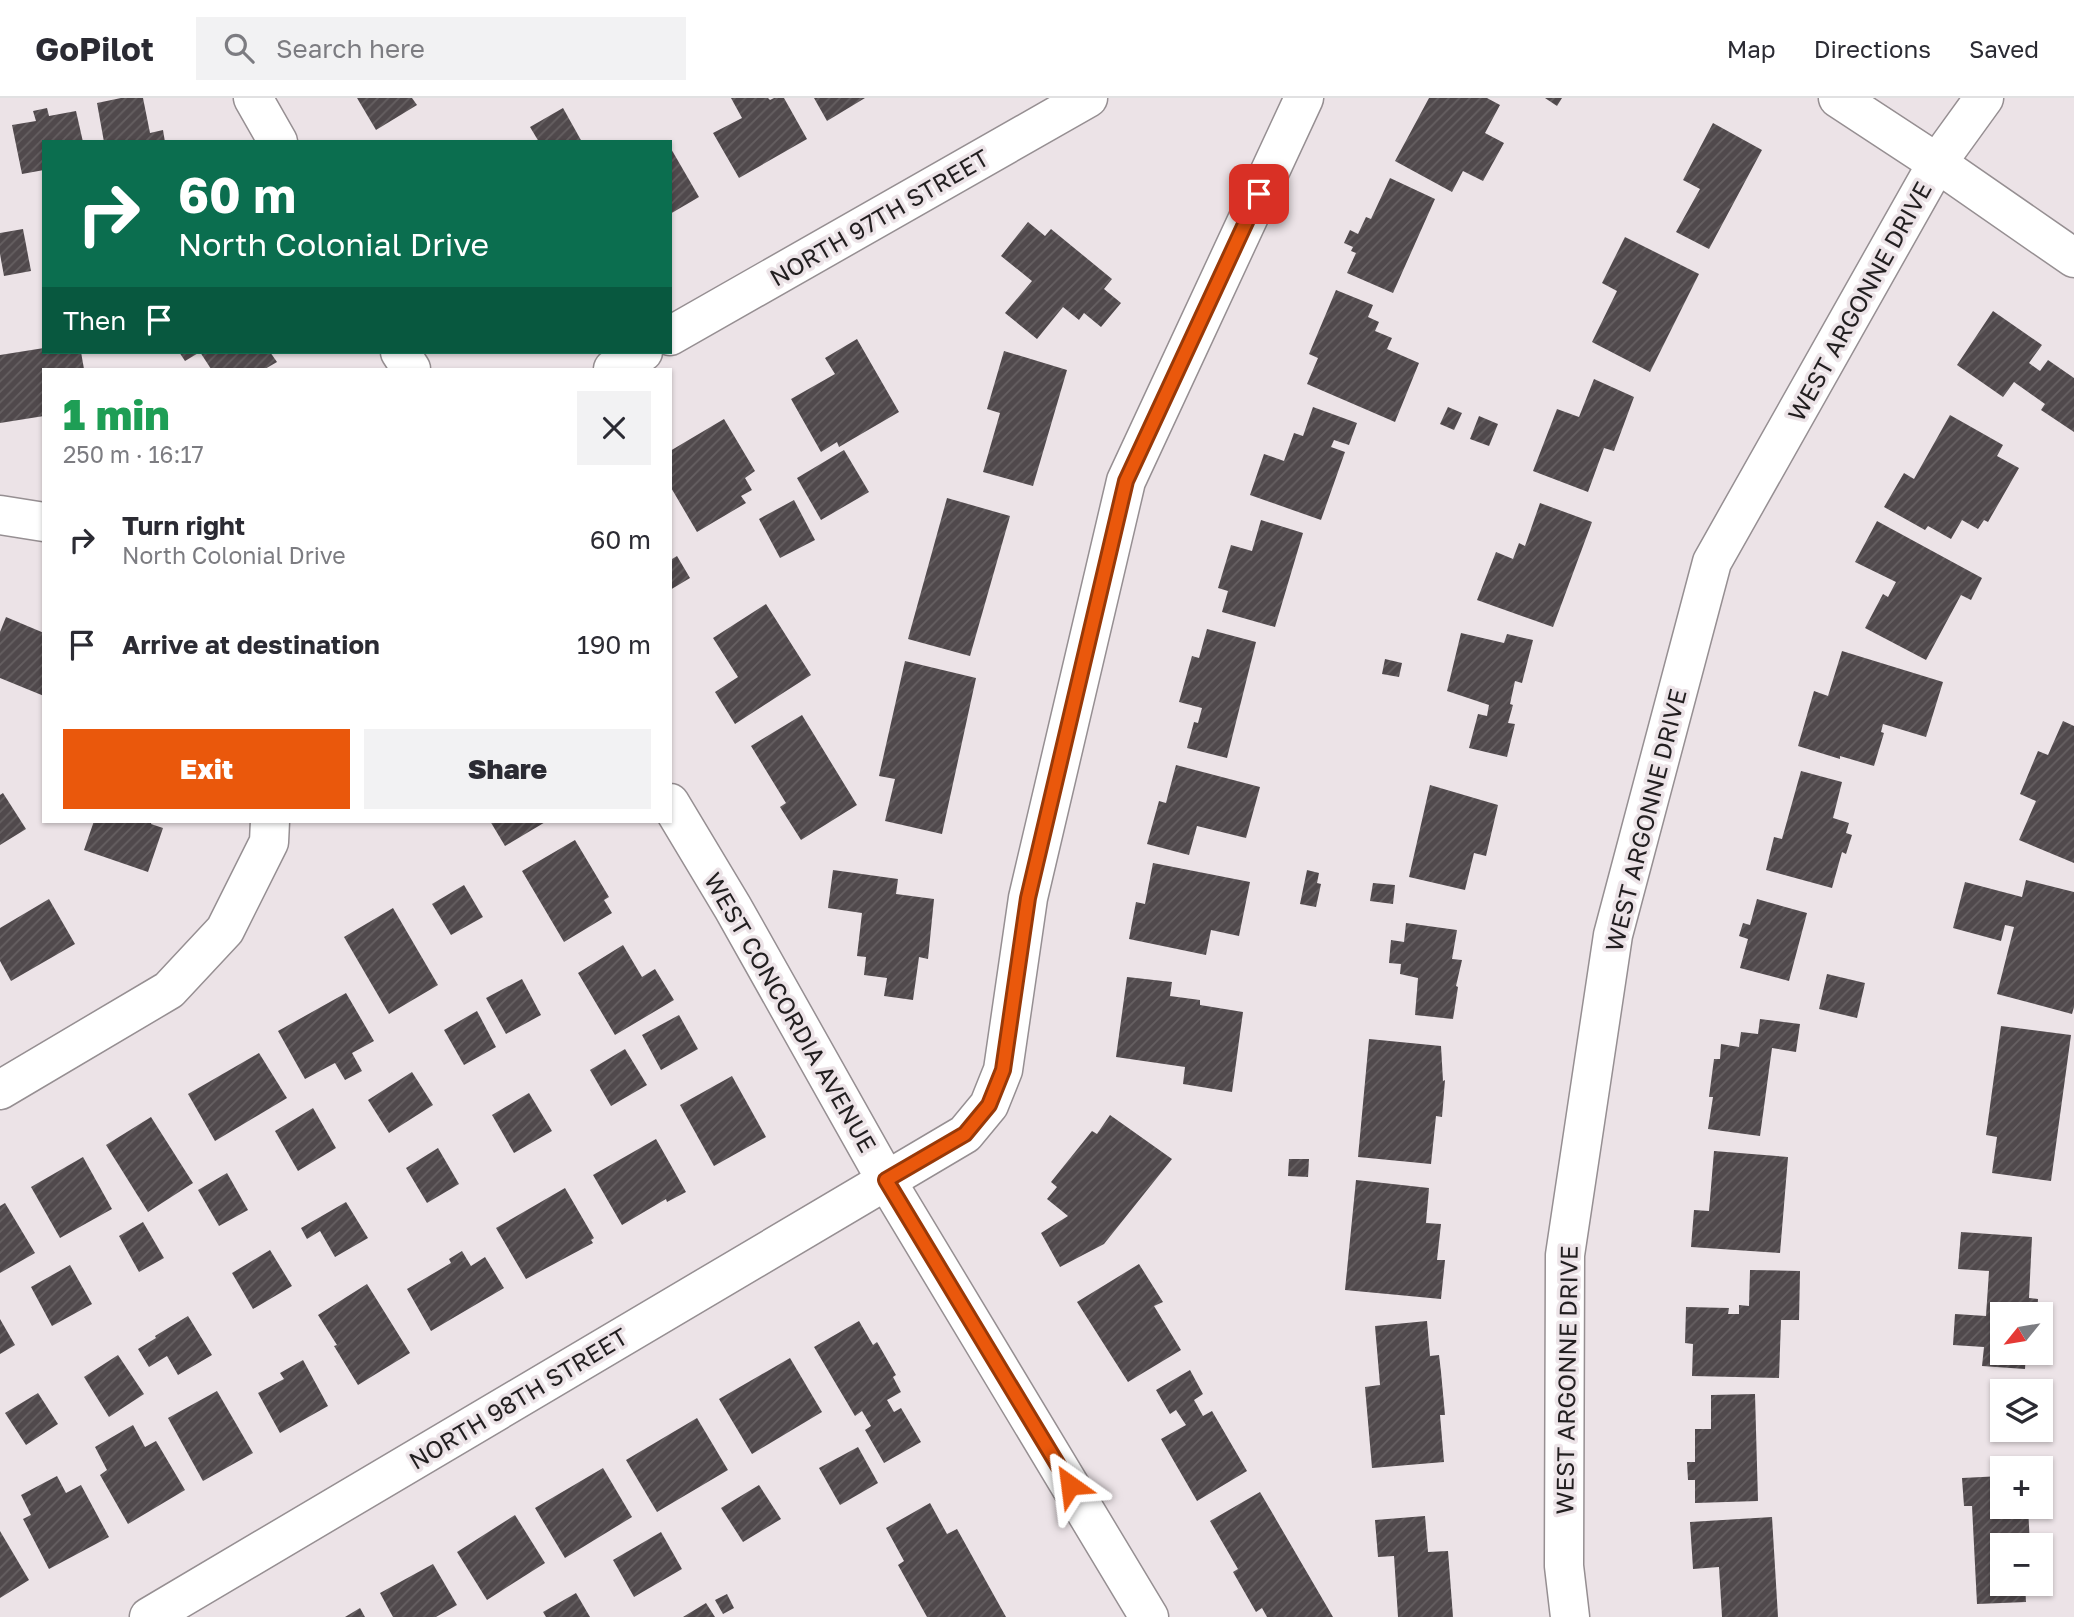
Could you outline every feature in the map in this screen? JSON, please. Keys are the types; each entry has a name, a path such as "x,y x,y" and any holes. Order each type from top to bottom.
{"street":[{"path":"253,98 277,140"},
{"name":"NORTH 97TH STREET","path":"672,335 1088,98"},
{"name":"NORTH 98TH STREET","path":"149,1617 965,1134 989,1105 1003,1070 1028,898 1126,481 1304,98"},
{"path":"1838,98 2074,258"},
{"name":"WEST ARGONNE DRIVE","path":"1570,1617 1564,1566 1565,1255 1613,935 1712,562 1937,163 1983,98"},
{"path":"615,368 639,354"},
{"path":"0,515 42,522"},
{"name":"WEST CONCORDIA AVENUE","path":"672,806 733,908 886,1180 1149,1617"},
{"path":"0,1090 169,990 225,930 269,842 270,823"}],"building":[{"path":"121,98 143,98 150,133 163,130 165,140 104,140 97,103"},
{"path":"357,98 412,98 417,105 376,130"},
{"path":"731,98 784,98 807,139 739,178 713,133 742,118"},
{"path":"814,98 865,98 827,121"},
{"path":"1429,98 1487,98 1500,105 1485,133 1504,143 1483,181 1463,171 1452,192 1395,161"},
{"path":"1545,98 1562,98 1557,106"},
{"path":"47,108 49,116 76,111 83,140 42,140 42,170 22,174 12,125 36,121 33,111"},
{"path":"563,108 581,140 538,140 530,127"},
{"path":"1713,123 1762,150 1709,249 1676,232 1700,189 1683,180"},
{"path":"672,150 699,197 672,213"},
{"path":"1390,178 1435,199 1393,293 1347,273 1356,253 1351,251 1353,247 1344,243 1350,230 1358,234 1366,217 1371,219"},
{"path":"1028,222 1045,236 1051,229 1112,279 1104,289 1121,303 1101,327 1084,313 1079,320 1063,307 1037,339 1005,313 1032,281 1001,256"},
{"path":"23,229 31,271 4,276 0,233"},
{"path":"1625,237 1699,274 1650,372 1592,342 1617,291 1602,283"},
{"path":"1336,290 1373,305 1368,317 1379,322 1375,331 1392,338 1387,349 1419,363 1395,422 1307,384 1318,358 1309,354"},
{"path":"1993,311 2042,345 2029,363 2040,371 2048,360 2074,378 2074,432 2041,410 2045,404 2014,382 2003,397 1957,365"},
{"path":"857,339 899,412 839,447 837,442 821,452 791,399 835,374 825,358"},
{"path":"42,348 42,354 81,354 84,368 42,368 42,416 0,423 0,355"},
{"path":"1004,351 1067,370 1033,486 983,472 1000,413 987,409"},
{"path":"180,354 197,354 185,361"},
{"path":"201,354 271,354 277,362 267,368 210,368"},
{"path":"1594,379 1634,397 1614,451 1604,448 1588,492 1533,471 1557,409 1579,417"},
{"path":"1313,407 1357,423 1349,445 1334,440 1331,447 1345,452 1321,520 1250,495 1264,454 1284,461 1294,433 1303,436"},
{"path":"1448,407 1462,413 1454,430 1440,424"},
{"path":"1950,415 2003,445 1997,456 2019,468 1988,522 1984,520 1978,529 1962,520 1951,539 1928,526 1925,530 1884,507 1904,473 1914,479"},
{"path":"1479,416 1498,424 1489,446 1470,439"},
{"path":"724,419 755,471 745,478 752,490 741,496 746,503 697,532 672,489 672,450"},
{"path":"844,450 869,492 821,520 797,478"},
{"path":"947,498 1010,516 970,656 908,639"},
{"path":"794,500 815,540 780,558 759,519"},
{"path":"1540,503 1592,522 1553,627 1477,600 1496,552 1513,559 1519,543 1525,546"},
{"path":"1261,520 1303,533 1275,627 1222,612 1228,591 1218,588 1231,545 1252,551"},
{"path":"1877,521 1982,578 1971,600 1961,595 1926,660 1865,628 1883,594 1888,597 1896,582 1855,562"},
{"path":"677,556 690,578 672,589 672,559"},
{"path":"766,604 811,675 735,724 715,692 738,677 713,638"},
{"path":"6,617 42,632 42,695 0,678 0,632"},
{"path":"1207,629 1256,642 1227,758 1187,748 1194,722 1198,723 1202,708 1179,702 1192,656 1199,658"},
{"path":"1461,633 1504,643 1507,634 1533,640 1522,683 1515,681 1508,723 1515,724 1507,757 1469,748 1478,714 1487,716 1489,705 1447,691"},
{"path":"1842,651 1943,682 1926,737 1883,724 1881,732 1884,733 1874,766 1798,746 1814,691 1828,696"},
{"path":"1385,659 1402,663 1399,677 1382,674"},
{"path":"905,661 976,678 942,834 885,821 895,779 879,776"},
{"path":"802,715 857,805 801,840 780,807 786,803 751,746"},
{"path":"2063,721 2074,726 2074,863 2019,840 2036,801 2020,794 2038,751 2048,755"},
{"path":"1176,765 1260,787 1246,838 1197,826 1189,855 1147,844 1159,801 1166,803"},
{"path":"1801,771 1842,782 1833,818 1849,823 1846,833 1852,835 1846,854 1842,852 1832,888 1766,870 1774,837 1782,839"},
{"path":"1430,785 1498,805 1486,856 1474,853 1465,890 1409,877"},
{"path":"3,793 26,829 0,845 0,795"},
{"path":"93,823 151,823 163,828 148,872 84,850"},
{"path":"491,823 544,823 505,846"},
{"path":"575,840 609,897 604,900 612,913 564,942 522,871"},
{"path":"1153,863 1250,882 1239,936 1211,930 1206,955 1129,939 1136,902 1145,904"},
{"path":"833,870 898,879 896,894 934,899 928,959 919,957 913,1000 884,996 887,978 864,975 866,957 857,956 862,913 828,908"},
{"path":"1307,870 1319,873 1317,883 1321,884 1316,907 1300,904"},
{"path":"2026,880 2074,892 2072,1014 1997,994 2014,927 2005,925 2001,941 1953,928 1965,882 2022,897"},
{"path":"1373,883 1395,885 1393,904 1370,901"},
{"path":"464,885 483,917 451,935 432,904"},
{"path":"49,899 75,944 11,981 0,961 0,928"},
{"path":"1757,899 1807,913 1789,981 1740,968 1748,939 1739,936 1743,923 1750,925"},
{"path":"393,908 438,985 389,1014 344,937"},
{"path":"1406,923 1457,930 1452,959 1462,960 1453,1019 1415,1015 1418,978 1400,974 1401,964 1389,963 1391,940 1404,942"},
{"path":"623,945 642,977 655,969 674,1000 615,1035 578,973"},
{"path":"1827,974 1865,983 1857,1018 1819,1009"},
{"path":"1127,977 1172,982 1170,996 1200,1000 1200,1005 1243,1012 1232,1092 1183,1084 1185,1067 1116,1057"},
{"path":"522,979 541,1015 506,1034 486,998"},
{"path":"346,993 374,1041 352,1053 362,1071 345,1080 335,1063 305,1079 278,1031"},
{"path":"477,1011 496,1047 464,1065 444,1030"},
{"path":"679,1015 698,1049 661,1070 642,1035"},
{"path":"1760,1019 1800,1024 1796,1052 1772,1048 1760,1136 1708,1129 1713,1097 1709,1097 1714,1059 1720,1059 1721,1044 1739,1047 1741,1032 1758,1034"},
{"path":"2001,1026 2071,1035 2051,1181 1992,1173 1997,1137 1986,1135"},
{"path":"1369,1039 1441,1046 1443,1081 1445,1080 1442,1117 1436,1116 1431,1164 1358,1157"},
{"path":"625,1049 647,1085 611,1106 590,1070"},
{"path":"259,1053 287,1098 215,1141 188,1094"},
{"path":"412,1072 433,1105 389,1133 368,1100"},
{"path":"732,1076 766,1137 714,1166 680,1105"},
{"path":"529,1093 552,1131 514,1153 492,1115"},
{"path":"313,1108 336,1148 298,1171 275,1131"},
{"path":"1110,1115 1172,1159 1104,1244 1060,1267 1041,1233 1068,1216 1047,1199 1057,1187 1051,1182 1092,1131 1097,1134"},
{"path":"151,1117 193,1183 148,1212 106,1145"},
{"path":"656,1139 686,1192 667,1202 666,1199 622,1225 593,1175"},
{"path":"438,1148 459,1184 427,1203 406,1168"},
{"path":"1714,1151 1788,1157 1780,1253 1691,1247 1694,1210 1709,1211"},
{"path":"83,1157 112,1209 60,1238 31,1187"},
{"path":"1289,1159 1309,1159 1308,1177 1288,1176"},
{"path":"227,1173 248,1210 219,1226 198,1190"},
{"path":"1356,1180 1429,1188 1426,1223 1441,1224 1437,1260 1445,1260 1441,1299 1345,1290"},
{"path":"565,1188 594,1238 591,1240 593,1243 526,1279 496,1228"},
{"path":"346,1202 368,1238 335,1257 320,1231 307,1239 301,1228"},
{"path":"5,1203 35,1253 0,1273 0,1206"},
{"path":"143,1222 164,1258 139,1272 119,1236"},
{"path":"1961,1232 2032,1237 2029,1298 2038,1299 2038,1302 1990,1302 1990,1365 2025,1365 2025,1369 1982,1366 1984,1347 1953,1345 1955,1314 1986,1316 1989,1271 1958,1269"},
{"path":"270,1250 292,1286 253,1309 232,1273"},
{"path":"462,1251 471,1266 485,1257 504,1288 431,1331 407,1289 451,1263 449,1259"},
{"path":"1139,1264 1163,1302 1154,1306 1181,1350 1128,1382 1077,1302"},
{"path":"70,1265 92,1304 52,1326 31,1287"},
{"path":"1750,1270 1800,1271 1799,1320 1781,1320 1779,1378 1692,1376 1693,1344 1685,1343 1686,1307 1729,1308 1728,1314 1739,1314 1739,1305 1749,1306"},
{"path":"367,1284 410,1353 358,1385 318,1315"},
{"path":"188,1316 212,1355 178,1375 167,1356 149,1367 138,1349"},
{"path":"0,1319 15,1345 0,1354"},
{"path":"859,1321 873,1345 877,1342 896,1375 893,1377 901,1392 887,1400 894,1412 901,1408 921,1442 884,1463 865,1430 871,1426 862,1411 855,1416 814,1347"},
{"path":"1427,1321 1430,1356 1439,1355 1445,1415 1440,1415 1444,1462 1372,1468 1365,1387 1380,1385 1375,1326"},
{"path":"118,1355 144,1394 109,1417 84,1377"},
{"path":"790,1358 822,1412 752,1454 719,1399"},
{"path":"303,1360 328,1406 280,1433 258,1393 284,1379 280,1373"},
{"path":"1190,1370 1203,1394 1194,1400 1203,1416 1212,1411 1247,1471 1197,1501 1161,1439 1186,1425 1176,1410 1170,1414 1156,1390"},
{"path":"217,1391 253,1453 203,1481 168,1418"},
{"path":"38,1393 58,1424 26,1445 5,1413"},
{"path":"1755,1394 1758,1501 1695,1503 1695,1480 1688,1480 1687,1462 1695,1462 1695,1429 1711,1429 1711,1395"},
{"path":"697,1418 728,1470 657,1512 626,1460"},
{"path":"133,1425 145,1447 156,1441 185,1490 128,1524 100,1475 107,1470 95,1447"},
{"path":"858,1447 878,1483 840,1505 819,1468"},
{"path":"603,1468 632,1517 565,1558 535,1508"},
{"path":"57,1476 66,1493 81,1485 109,1537 49,1569 23,1519 31,1515 21,1495"},
{"path":"1990,1477 1990,1519 2029,1519 2029,1533 1990,1533 1990,1596 2026,1596 2026,1602 1977,1604 1972,1506 1964,1506 1962,1478"},
{"path":"759,1485 781,1519 743,1542 721,1508"},
{"path":"1260,1492 1333,1617 1267,1617 1262,1608 1256,1612 1233,1572 1238,1569 1210,1521"},
{"path":"930,1503 947,1534 957,1529 1006,1617 927,1617 898,1565 904,1561 886,1528"},
{"path":"515,1515 545,1563 487,1600 457,1552"},
{"path":"1425,1516 1428,1552 1448,1551 1453,1617 1398,1617 1394,1556 1378,1557 1375,1520"},
{"path":"1772,1517 1778,1617 1722,1617 1719,1567 1693,1569 1690,1522"},
{"path":"0,1531 29,1580 0,1598"},
{"path":"661,1532 682,1569 634,1597 613,1560"},
{"path":"433,1564 457,1605 436,1617 393,1617 380,1593"},
{"path":"576,1593 590,1617 546,1617 543,1612"},
{"path":"727,1594 734,1608 723,1614 715,1600"},
{"path":"706,1603 715,1617 683,1617"},
{"path":"360,1608 365,1617 345,1617"}],"route":[{"path":"1070,1485 886,1180 965,1134 989,1105 1003,1070 1028,898 1126,481 1259,194"}]}
